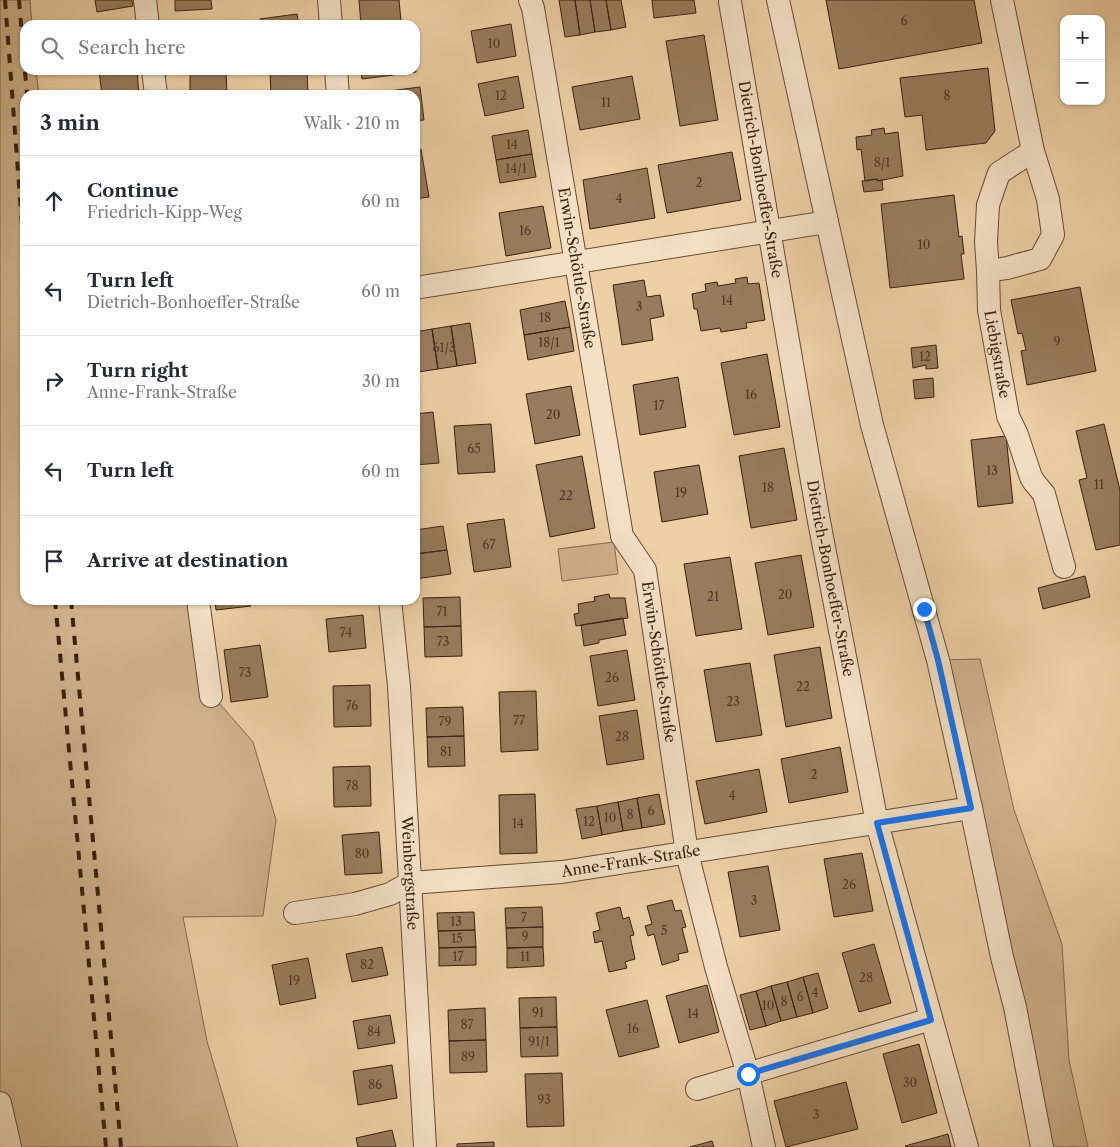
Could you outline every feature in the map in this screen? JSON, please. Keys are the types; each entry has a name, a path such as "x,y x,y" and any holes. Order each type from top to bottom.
{"street":[{"path":"145,0 147,20"},
{"path":"329,0 331,20"},
{"name":"Erwin-Schöttle-Straße","path":"530,0 533,8 577,262 622,536 646,570 688,853 716,967 748,1074 764,1147"},
{"path":"778,0 872,425 938,660 1002,957 1015,1007 1042,1147"},
{"path":"988,271 1040,259 1053,235 1048,199 1033,151 1002,0"},
{"name":"Dietrich-Bonhoeffer-Straße","path":"730,2 818,516 877,823 967,1147"},
{"path":"154,75 155,90"},
{"path":"336,75 338,90"},
{"name":"Liebigstraße","path":"1033,151 999,173 988,205 986,242 990,319 1008,416 1034,482 1044,494 1064,567"},
{"path":"420,287 827,222"},
{"path":"199,605 211,696"},
{"name":"Weinbergstraße","path":"391,605 399,686 424,1147"},
{"name":"Anne-Frank-Straße","path":"295,913 355,904 390,894 410,883 562,872 971,808"},
{"path":"697,1089 931,1020"},
{"path":"0,1102 10,1147"}],"shaded area":[{"path":"0,0 30,0 32,20 20,20 20,75 37,75 38,90 20,90 20,605 190,605 199,686 220,704 253,742 276,820 263,916 183,917 207,1041 238,1147 0,1147"},
{"path":"614,542 618,574 562,581 558,549"},
{"path":"980,659 1014,810 1062,944 1069,1060 1088,1147 1047,1147 938,660"}],"building":[{"path":"95,0 132,0 133,6 97,12"},
{"path":"175,0 211,0 212,9 175,11"},
{"path":"359,0 399,0 401,20 361,20"},
{"path":"559,0 575,0 580,35 565,37"},
{"path":"575,0 590,0 595,32 580,35"},
{"path":"590,0 606,0 611,30 595,32"},
{"path":"606,0 621,0 626,27 611,30"},
{"path":"652,0 694,0 696,13 654,18"},
{"path":"826,0 974,0 982,43 839,69"},
{"path":"297,14 298,20 260,20"},
{"path":"511,24 516,56 477,63 471,31"},
{"path":"704,35 718,120 680,126 666,41"},
{"path":"988,68 995,131 986,143 926,150 922,115 905,117 900,78"},
{"path":"100,75 137,75 139,90 101,90"},
{"path":"190,75 226,75 227,90 190,90"},
{"path":"270,75 307,75 308,90 271,90"},
{"path":"362,75 393,75 362,79"},
{"path":"518,76 524,108 485,116 478,84"},
{"path":"632,76 640,119 580,130 572,87"},
{"path":"420,87 424,120 420,120 420,90 397,90"},
{"path":"884,128 885,134 898,132 903,176 878,181 877,179 865,181 861,149 857,150 856,137 872,135 871,130"},
{"path":"528,130 532,154 496,160 492,136"},
{"path":"420,149 429,197 420,198"},
{"path":"732,152 741,200 667,213 658,165"},
{"path":"532,154 536,177 500,183 496,160"},
{"path":"647,168 655,218 590,229 583,180"},
{"path":"877,179 878,181 882,180 883,190 864,192 862,181"},
{"path":"954,195 959,237 962,236 964,254 961,254 964,279 890,288 881,204"},
{"path":"543,206 551,248 506,256 499,213"},
{"path":"747,277 748,284 759,283 765,320 746,323 747,328 721,332 720,328 701,331 697,309 694,309 692,294 706,291 705,284 717,282 718,286 736,283 735,279"},
{"path":"644,280 647,297 660,295 664,316 650,319 653,340 622,345 613,285"},
{"path":"1080,287 1096,371 1027,385 1021,351 1026,350 1022,333 1018,334 1011,300"},
{"path":"565,301 570,327 524,335 520,310"},
{"path":"470,323 476,363 457,366 451,326"},
{"path":"451,326 457,366 438,369 432,329"},
{"path":"570,327 574,351 528,360 524,335"},
{"path":"432,329 438,369 420,372 420,331"},
{"path":"936,345 938,368 926,369 926,365 913,368 911,348"},
{"path":"767,354 780,427 734,435 721,363"},
{"path":"678,377 686,427 640,435 633,385"},
{"path":"933,378 934,397 915,399 913,380"},
{"path":"571,386 580,435 535,444 526,394"},
{"path":"433,412 439,463 420,465 420,413"},
{"path":"491,424 495,472 458,474 454,426"},
{"path":"1104,424 1120,490 1120,545 1096,550 1079,480 1087,478 1076,431"},
{"path":"1006,436 1013,503 978,507 971,440"},
{"path":"784,448 797,520 751,528 739,456"},
{"path":"582,456 595,528 550,537 536,465"},
{"path":"699,465 708,514 662,522 654,472"},
{"path":"504,519 511,567 474,572 467,524"},
{"path":"443,526 447,550 420,553 420,529"},
{"path":"447,550 451,574 420,578 420,553"},
{"path":"801,555 814,627 768,635 755,563"},
{"path":"730,557 742,629 696,636 684,564"},
{"path":"1085,576 1090,597 1043,609 1038,588"},
{"path":"609,594 610,598 625,598 628,618 576,626 574,614 579,613 578,604 595,601 594,597"},
{"path":"460,597 461,626 424,627 423,598"},
{"path":"216,605 251,606 216,610"},
{"path":"363,615 366,648 329,652 326,619"},
{"path":"623,618 626,635 599,640 599,643 584,646 581,625"},
{"path":"461,626 462,656 425,657 424,627"},
{"path":"260,645 268,697 231,702 224,650"},
{"path":"820,647 832,718 786,727 774,655"},
{"path":"627,650 635,700 598,706 590,656"},
{"path":"750,663 762,735 716,742 704,670"},
{"path":"370,685 371,726 334,727 333,686"},
{"path":"536,691 538,750 501,752 499,692"},
{"path":"463,707 464,736 427,737 426,708"},
{"path":"637,710 644,759 607,765 599,716"},
{"path":"464,736 465,766 428,767 427,737"},
{"path":"840,747 848,792 789,803 781,759"},
{"path":"370,766 371,806 334,807 333,767"},
{"path":"759,769 767,812 705,824 696,781"},
{"path":"535,794 537,853 500,854 499,795"},
{"path":"659,794 665,824 642,828 637,798"},
{"path":"637,798 642,828 623,831 618,802"},
{"path":"618,802 623,831 602,835 597,806"},
{"path":"597,806 602,835 582,839 576,809"},
{"path":"379,832 382,873 345,875 342,835"},
{"path":"862,853 873,911 834,917 824,859"},
{"path":"768,866 780,930 740,937 728,872"},
{"path":"672,900 675,911 681,910 686,927 682,928 688,952 678,954 679,960 662,965 654,934 648,936 645,926 652,924 647,906"},
{"path":"542,907 543,927 506,928 505,908"},
{"path":"620,907 623,919 629,917 634,935 630,936 635,959 625,962 627,968 609,972 602,941 595,943 593,932 600,930 596,913"},
{"path":"474,912 475,930 438,931 437,913"},
{"path":"543,927 543,947 507,948 506,928"},
{"path":"475,930 476,947 439,948 438,931"},
{"path":"874,944 891,1003 859,1012 842,953"},
{"path":"382,947 388,975 352,982 346,954"},
{"path":"476,947 476,965 439,966 439,948"},
{"path":"543,947 544,966 507,968 507,948"},
{"path":"308,958 316,998 280,1005 272,965"},
{"path":"818,973 828,1008 813,1013 803,977"},
{"path":"803,977 813,1013 797,1017 787,982"},
{"path":"787,982 797,1017 781,1021 771,986"},
{"path":"707,985 719,1032 679,1043 666,996"},
{"path":"771,986 781,1021 766,1026 756,991"},
{"path":"756,991 766,1026 750,1030 740,995"},
{"path":"556,997 557,1027 520,1028 519,998"},
{"path":"647,1000 659,1047 619,1057 606,1010"},
{"path":"485,1008 486,1040 449,1041 448,1010"},
{"path":"390,1015 395,1043 358,1049 353,1021"},
{"path":"557,1027 558,1056 521,1057 520,1028"},
{"path":"486,1040 487,1072 450,1073 449,1041"},
{"path":"919,1044 937,1113 902,1123 883,1054"},
{"path":"392,1065 397,1098 358,1105 353,1071"},
{"path":"562,1073 564,1126 527,1127 525,1074"},
{"path":"846,1082 858,1129 786,1147 774,1101"},
{"path":"392,1130 396,1147 358,1147 356,1138"},
{"path":"948,1134 951,1147 905,1146"},
{"path":"712,1141 714,1147 690,1147"},
{"path":"494,1142 494,1147 457,1147 457,1144"}],"railway":[{"path":"5,0 20,198"},
{"path":"19,0 21,20"},
{"path":"25,75 27,90"},
{"path":"55,605 106,1147"},
{"path":"71,605 121,1147"}],"route":[{"path":"748,1074 931,1020 877,823 971,808 938,660 924,609"}]}
